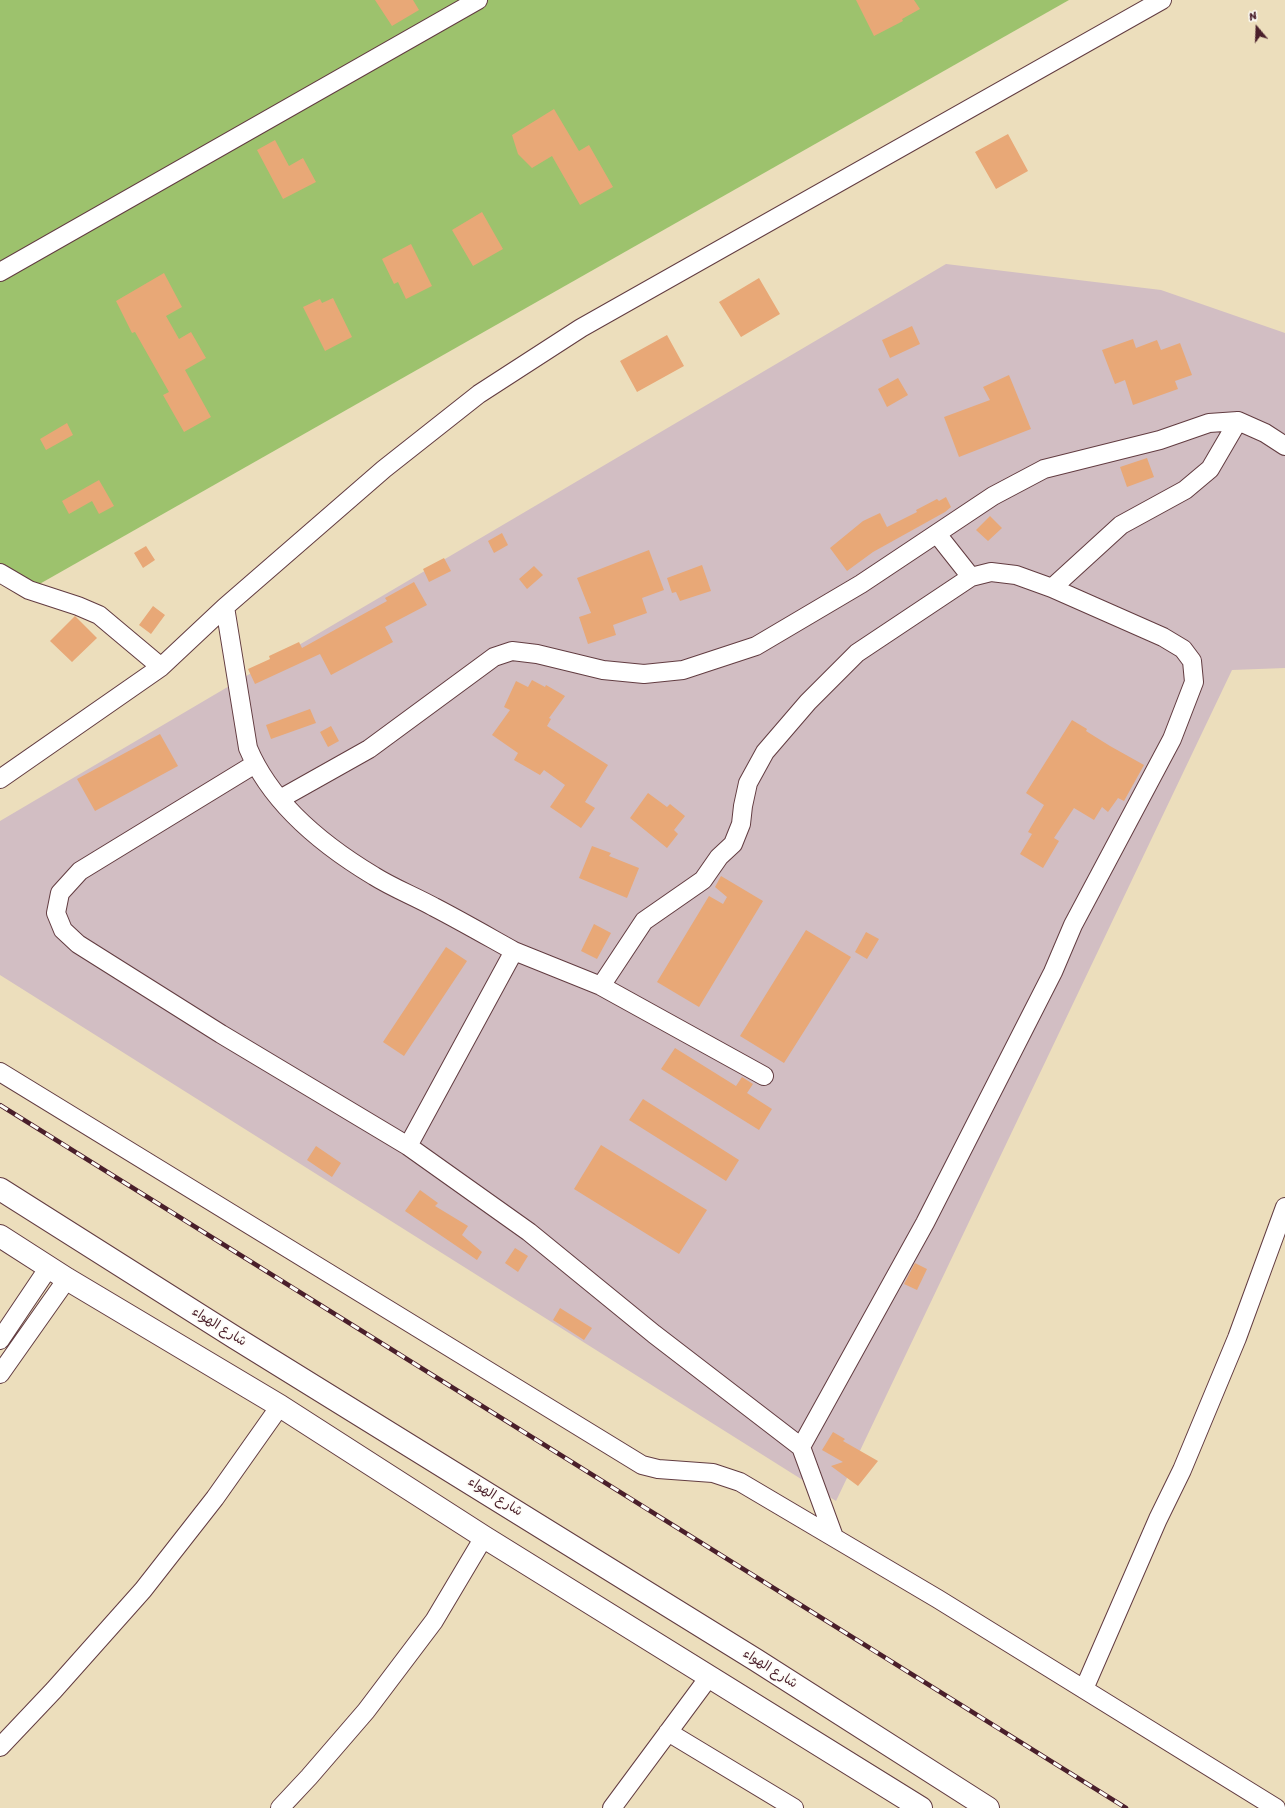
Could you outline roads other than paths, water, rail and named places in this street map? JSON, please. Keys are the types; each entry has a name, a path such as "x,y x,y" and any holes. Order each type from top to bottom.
{"main road":[{"name":"شارع الهواء","path":"0,1189 221,1329 756,1660 988,1808"},
{"path":"0,1236 67,1279 280,1406 484,1537 921,1808"}],"street":[{"path":"0,272 478,0"},
{"path":"0,779 161,667 225,607 384,469 473,399 581,328 1162,0"},
{"path":"1052,588 1121,525 1185,490 1210,469 1238,422"},
{"path":"280,799 369,749 494,657 512,652 537,654 603,670 644,674 683,670 756,646 861,584 993,496 1044,469 1160,440 1209,423 1238,422 1266,434 1285,446"},
{"path":"936,534 971,577"},
{"path":"601,986 644,921 703,880 719,857 733,844 741,824 748,783 765,752 808,702 857,653 971,577 997,572 1016,575 1052,588 1163,637 1183,649 1192,661 1194,682 1172,739 1073,925 1053,972 928,1216 801,1447"},
{"path":"0,573 29,590 99,615 161,667"},
{"path":"225,607 248,748 255,764 280,799 309,828 342,855 375,877 465,923 514,951 601,986 764,1076"},
{"path":"255,764 80,871 60,893 56,913 63,930 78,944 221,1034 408,1146 529,1232 654,1334 801,1447 834,1537"},
{"path":"408,1146 514,951"},
{"path":"0,1072 642,1465 658,1469 713,1473 740,1482 938,1598 1276,1808"},
{"path":"1084,1689 1158,1519 1182,1470 1237,1338 1285,1207"},
{"path":"0,1340 49,1267"},
{"path":"0,1374 67,1279"},
{"path":"0,1747 103,1636 152,1579 215,1498 280,1406"},
{"path":"280,1808 366,1711 434,1622 484,1537"},
{"path":"612,1808 709,1677"},
{"path":"625,1808 656,1767 666,1735"},
{"path":"666,1735 794,1808"}],"railway":[{"path":"0,1105 1126,1808"}]}
